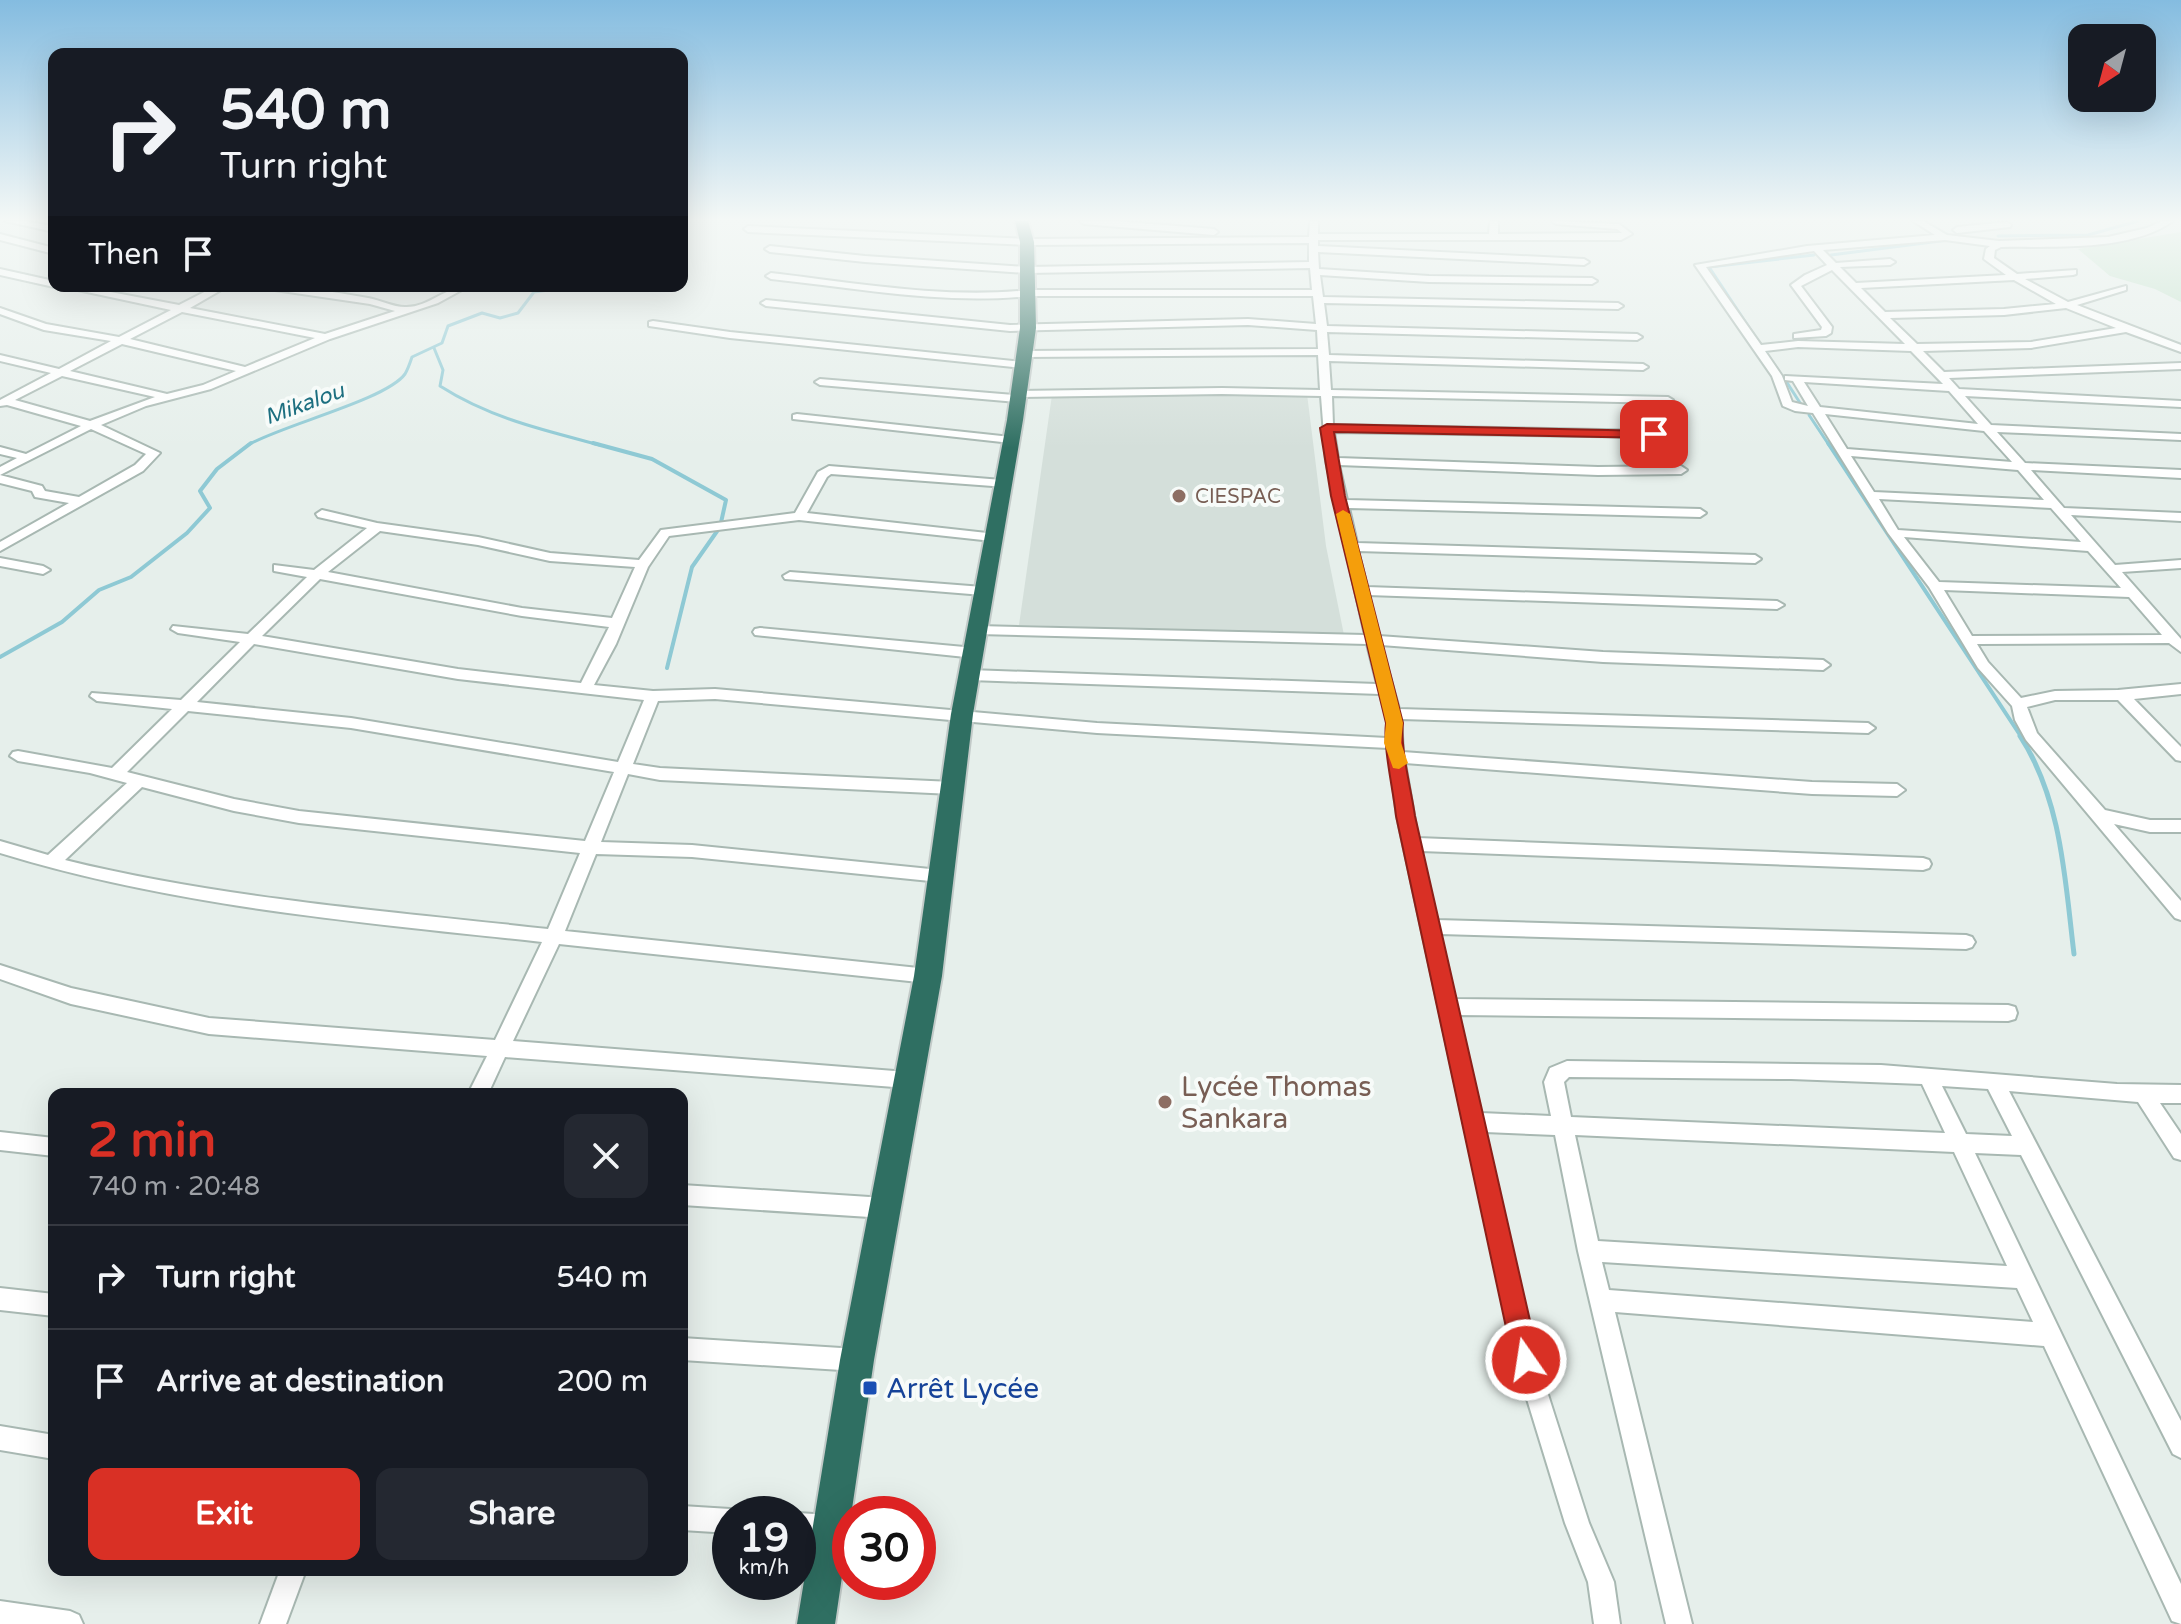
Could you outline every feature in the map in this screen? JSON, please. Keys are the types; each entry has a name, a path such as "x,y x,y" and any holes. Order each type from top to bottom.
{"highway":[{"path":"816,1624 857,1360 928,976 962,714 1018,396 1028,328 1028,297"}],"street":[{"path":"122,297 326,337"},
{"path":"3,402 203,297"},
{"path":"342,297 407,311"},
{"path":"0,472 91,425 165,397 207,387 326,337 407,311 439,297"},
{"path":"1312,297 1618,306"},
{"path":"1316,297 1322,328 1327,428 1332,461 1392,714 1411,844 1526,1360 1577,1523 1601,1582 1607,1624"},
{"path":"1722,297 1777,376 1787,404 1816,412 1986,428 2181,437"},
{"path":"1758,349 1794,337 1826,333 1827,327 1805,297"},
{"path":"1863,297 1941,375 2056,508 2175,636"},
{"path":"2048,297 2181,349"},
{"path":"1882,315 2064,305 2104,297"},
{"path":"766,303 1028,328 1248,322 1322,328 1637,337"},
{"path":"0,311 44,327 120,340 244,370"},
{"path":"653,324 730,335 1022,360 1323,355 1643,367"},
{"path":"1779,343 1914,348 2055,342 2098,337 2126,329"},
{"path":"0,358 165,397"},
{"path":"1941,375 2181,366"},
{"path":"1777,376 2181,404"},
{"path":"1796,378 1894,533 1935,586 1993,678 2019,705 2019,715 2040,747 2103,816 2110,831 2181,913"},
{"path":"820,382 1018,396 1327,393 1668,400"},
{"path":"0,547 139,468 154,453 91,425 3,402"},
{"path":"797,417 1011,440"},
{"path":"1327,428 1654,434"},
{"path":"0,450 25,457"},
{"path":"1842,452 2020,466 2181,474"},
{"path":"1332,461 1598,471 1681,470"},
{"path":"799,516 822,475 829,470 1002,484"},
{"path":"0,479 38,489 39,494 80,501"},
{"path":"1870,495 2181,517"},
{"path":"1341,504 1700,513"},
{"path":"322,514 377,527 478,541 550,557 645,564"},
{"path":"585,688 657,537 665,533 799,516 992,537"},
{"path":"115,774 186,707 248,639 317,574 377,527"},
{"path":"1894,533 2091,547"},
{"path":"1351,547 1755,559"},
{"path":"0,562 43,570"},
{"path":"2112,569 2181,564"},
{"path":"279,568 522,612 615,623"},
{"path":"790,576 983,591"},
{"path":"1935,586 2135,593"},
{"path":"1361,591 1777,605"},
{"path":"178,629 446,672 653,696 715,694 1812,788 1897,790"},
{"path":"760,632 1386,689"},
{"path":"1969,640 2175,636"},
{"path":"974,653 1373,640 1603,657 1823,665"},
{"path":"2019,705 2030,700 2068,695 2122,695 2181,689"},
{"path":"2122,695 2181,756"},
{"path":"97,696 351,723 660,774 952,788"},
{"path":"481,1088 553,938 653,696"},
{"path":"1392,714 1868,728"},
{"path":"18,756 115,774 138,782 299,817 589,848 692,851 940,876"},
{"path":"51,863 138,782"},
{"path":"2103,816 2150,826 2181,826"},
{"path":"1411,844 1923,864"},
{"path":"0,847 129,882 553,938 928,976"},
{"path":"1430,927 1966,942"},
{"path":"0,972 71,996 209,1026 499,1051 907,1080"},
{"path":"1448,1007 2008,1013"},
{"path":"1679,1624 1589,1251 1554,1082 1557,1074 1567,1069 1734,1068 1928,1076 2144,1095 2181,1094"},
{"path":"1928,1076 2181,1612"},
{"path":"1994,1081 2181,1446"},
{"path":"2144,1095 2181,1151"},
{"path":"1472,1122 2027,1146"},
{"path":"0,1141 48,1146"},
{"path":"688,1195 885,1208"},
{"path":"1589,1251 2025,1278"},
{"path":"0,1299 48,1304"},
{"path":"1601,1300 2052,1335"},
{"path":"688,1349 857,1360"},
{"path":"0,1438 48,1446"},
{"path":"688,1518 712,1520"},
{"path":"816,1526 830,1527"},
{"path":"273,1624 291,1576"},
{"path":"0,1614 70,1624"}],"shaded area":[{"name":"CIESPAC","path":"1307,394 1326,546 1344,635 1019,625 1052,395"}],"waterway":[{"name":"Mikalou","path":"249,444 377,393 405,374 412,357 442,343 448,326 482,313 500,318 518,313 530,297"},
{"path":"1729,297 1758,341"},
{"path":"434,348 443,370 440,386 478,407 517,422 600,445"},
{"path":"1764,350 1780,373"},
{"path":"1786,381 1802,406"},
{"path":"1809,415 1829,445"},
{"path":"593,443 652,459 726,500 720,527 692,567 667,668"},
{"path":"1828,443 2022,738"},
{"name":"Mikalou","path":"0,657 62,622 99,590 131,577 187,533 210,508 200,491 217,469 249,444"},
{"path":"2020,736 2034,761 2053,814 2064,870 2074,954"}],"slow traffic":[{"path":"1343,514 1395,723 1392,743 1399,763"}],"place":[{"name":"CIESPAC","path":"1179,496"},
{"name":"Lycée Thomas Sankara","path":"1165,1102"},
{"name":"Arrêt Lycée","path":"870,1388"}],"route":[{"path":"1526,1360 1405,816 1399,757 1392,743 1395,723 1338,496 1327,428 1654,434"}]}
